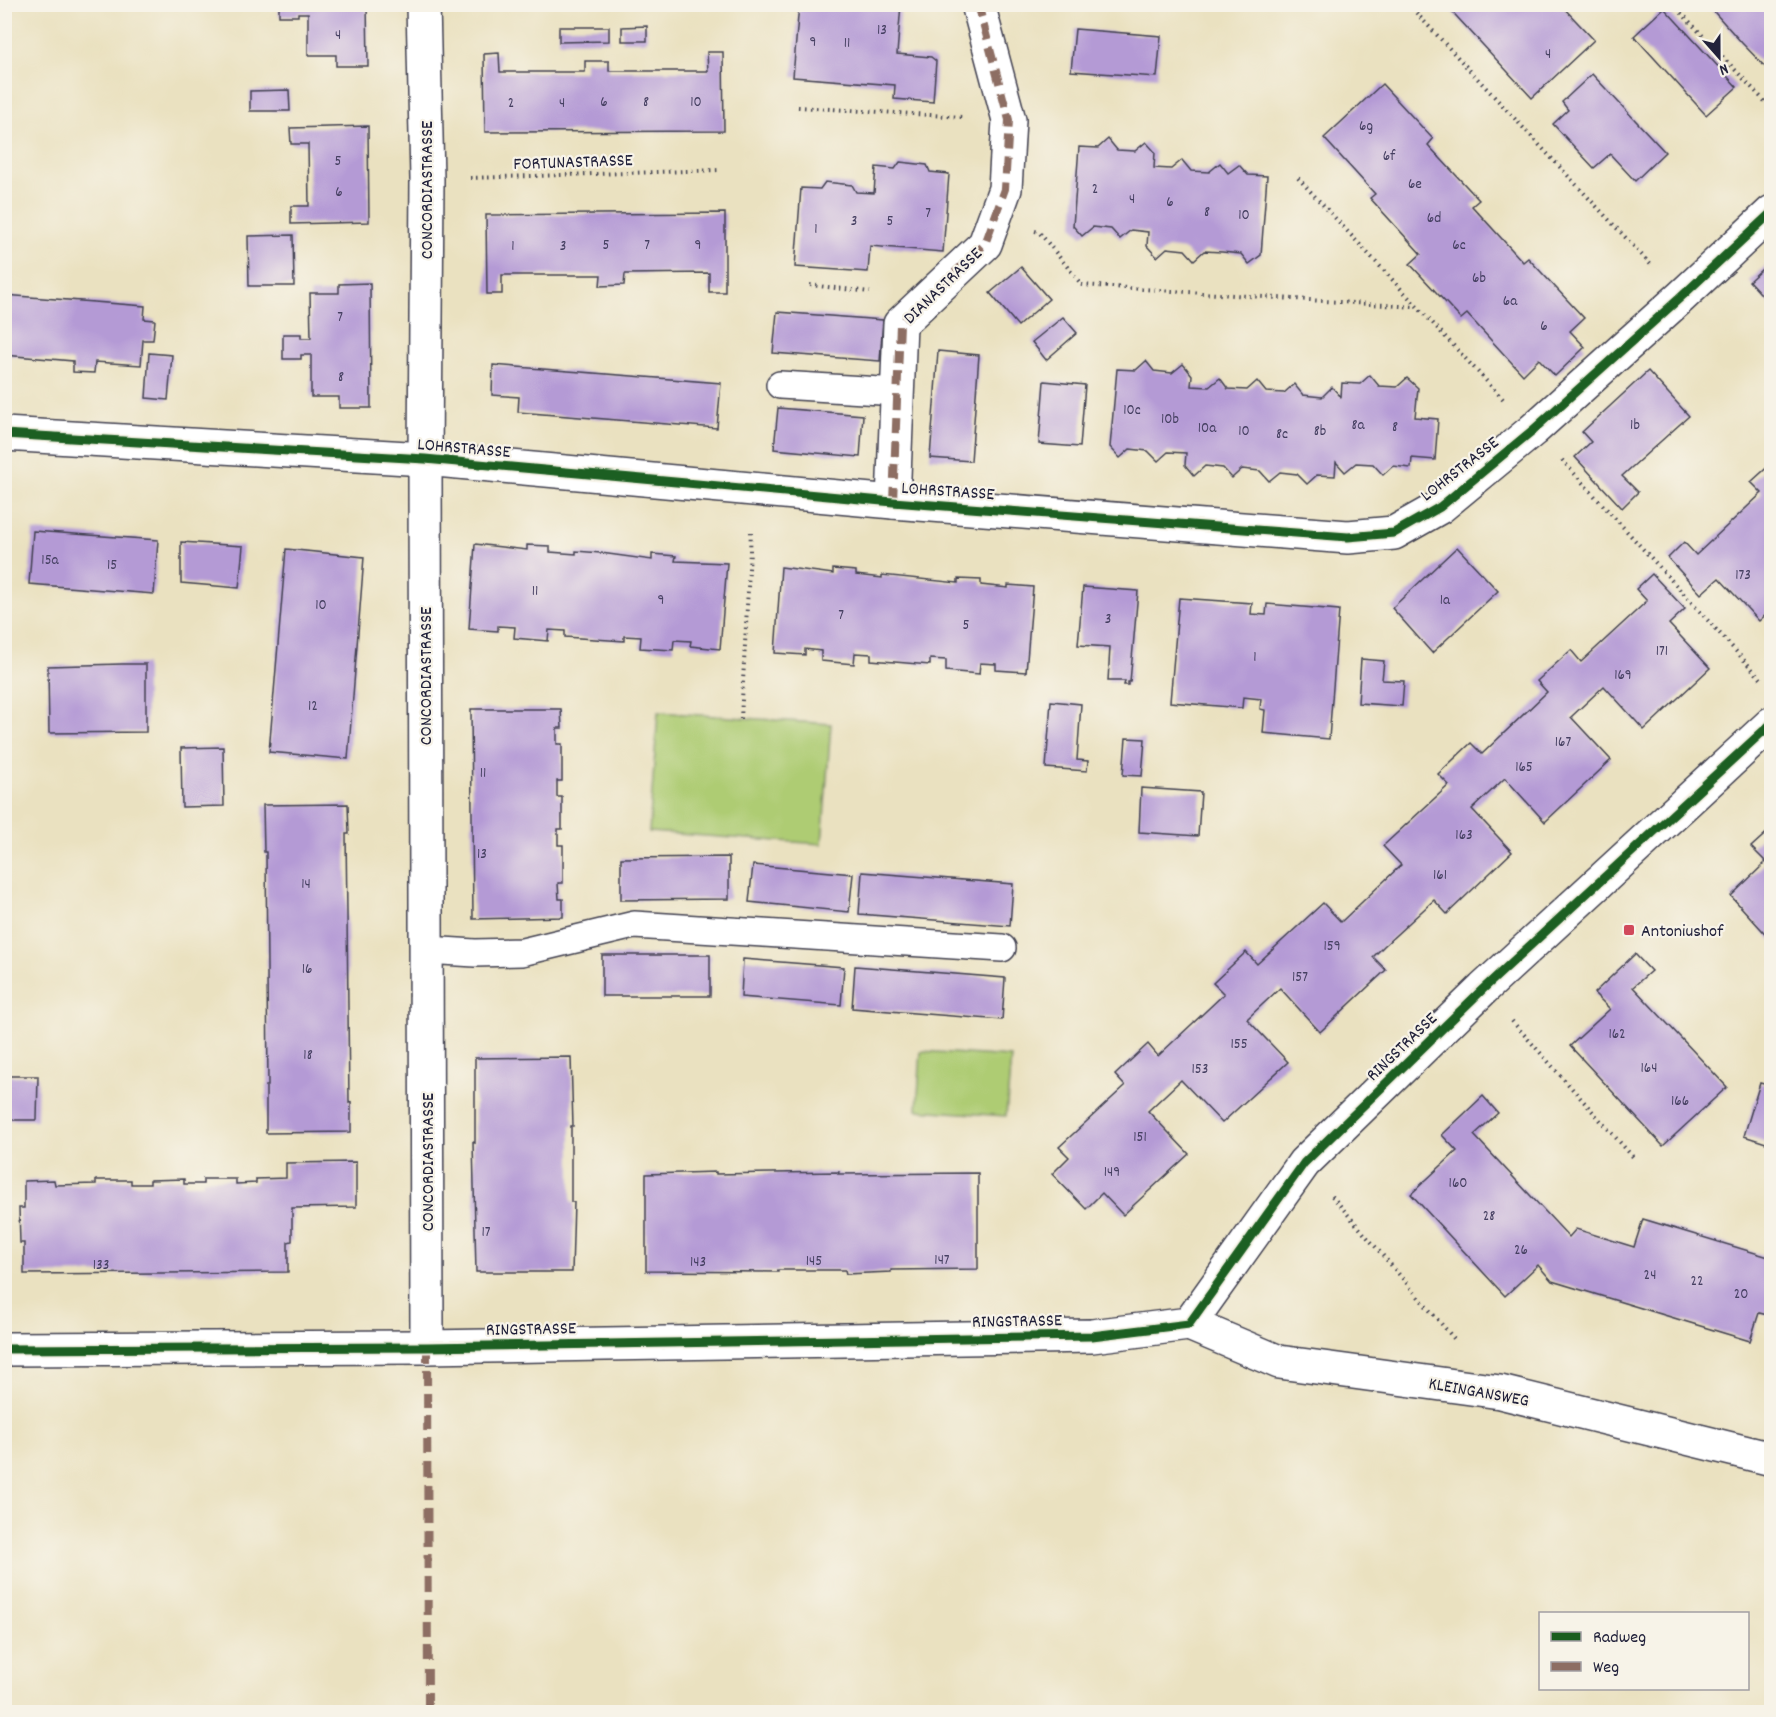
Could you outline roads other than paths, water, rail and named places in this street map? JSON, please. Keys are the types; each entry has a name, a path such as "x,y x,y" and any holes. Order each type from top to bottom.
{"street":[{"name":"CONCORDIASTRASSE","path":"423,4 427,179 425,459 427,1347"},
{"name":"DIANASTRASSE","path":"893,502 900,324 985,244 1005,189 1009,120 978,4"},
{"name":"LOHRSTRASSE","path":"4,434 425,459 893,502 1348,537 1394,533 1440,507 1533,430 1682,297 1772,212"},
{"name":"RINGSTRASSE","path":"4,1349 427,1347 1092,1336 1189,1324 1304,1163 1483,989 1772,723"},
{"name":"KLEINGANSWEG","path":"1189,1324 1279,1362 1500,1392 1772,1459"}],"lane":[{"path":"780,386 898,392"},
{"path":"426,950 475,953 522,952 634,925 1002,948"}],"place":[{"name":"Antoniushof","path":"1629,930"}]}
